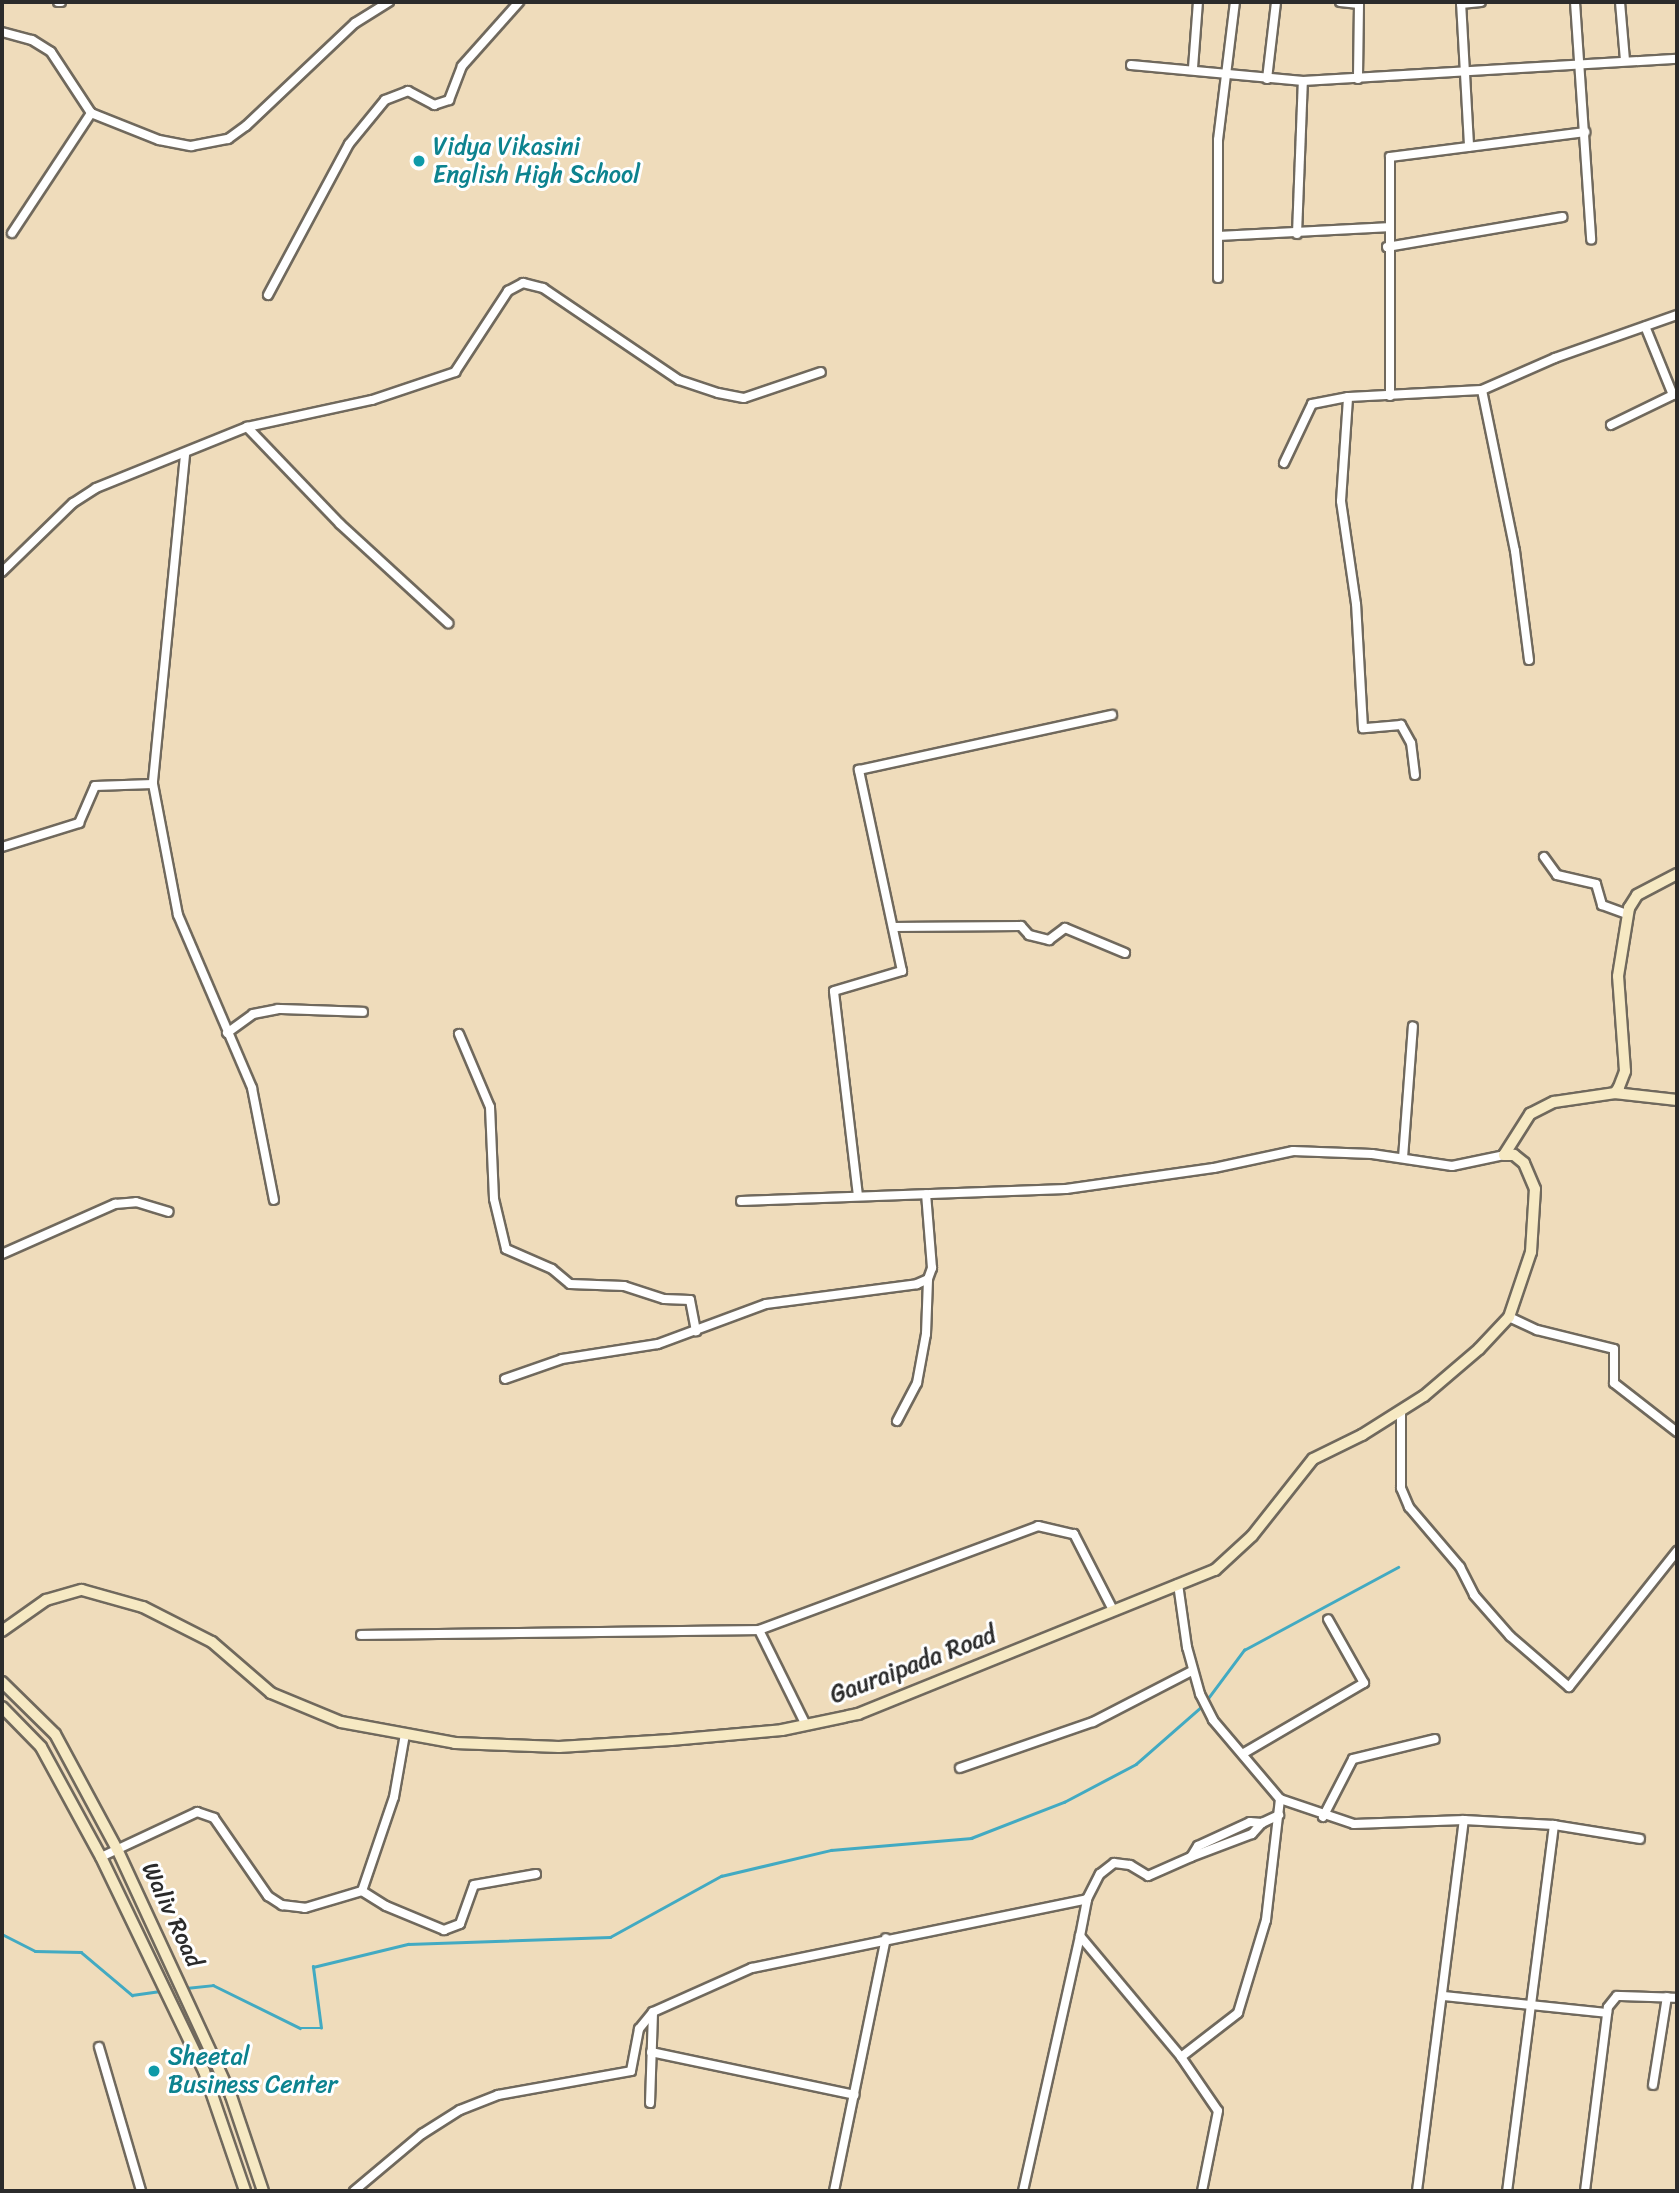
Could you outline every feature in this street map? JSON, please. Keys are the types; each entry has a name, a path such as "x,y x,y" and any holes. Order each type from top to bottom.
{"street":[{"path":"2,32 32,40 51,52 91,113 180,144 212,144 228,139 355,23 389,2"},
{"path":"268,295 349,144 385,100 408,91 434,105 449,100 462,66 519,2"},
{"path":"1193,68 1198,2"},
{"path":"1217,278 1222,105 1235,2"},
{"path":"1267,79 1276,2"},
{"path":"1340,2 1359,4 1358,79"},
{"path":"1469,147 1461,3 1480,2"},
{"path":"1575,2 1591,239"},
{"path":"1620,2 1625,60"},
{"path":"1131,65 1193,68 1224,76 1303,81 1466,74 1580,61 1677,59"},
{"path":"1297,234 1303,81"},
{"path":"12,233 91,113"},
{"path":"1391,396 1387,247 1390,157 1585,132"},
{"path":"1387,247 1562,217"},
{"path":"1218,236 1297,234 1387,227"},
{"path":"2,572 73,503 96,488 185,455 247,427 372,400 455,372 508,291 523,283 543,288 679,380 718,393 744,398 821,372"},
{"path":"1284,463 1312,404 1348,397 1482,390 1555,358 1677,315"},
{"path":"1645,326 1677,404"},
{"path":"1482,390 1516,551 1529,660"},
{"path":"1611,425 1675,394"},
{"path":"1348,397 1341,501 1356,604 1363,728 1401,725 1411,743 1415,775"},
{"path":"247,427 340,524 448,623"},
{"path":"185,455 153,784 178,915 252,1088 274,1200"},
{"path":"858,1196 834,991 902,971 859,770 1112,715"},
{"path":"2,847 79,823 95,786 153,784"},
{"path":"1544,857 1557,875 1596,884 1602,905 1627,914"},
{"path":"1615,1093 1625,1071 1618,1006 1627,914 1637,895 1677,874"},
{"path":"893,927 1021,926 1029,935 1049,940 1065,928 1125,953"},
{"path":"227,1033 253,1014 278,1009 363,1012"},
{"path":"1403,1158 1413,1026"},
{"path":"459,1034 490,1107 494,1199 506,1250 552,1269 570,1284 624,1286 663,1299 690,1300 696,1331"},
{"path":"741,1200 1066,1189 1214,1168 1293,1151 1403,1158 1452,1166 1504,1155 1530,1114 1554,1102 1615,1093 1677,1100"},
{"name":"Gauraipada Road","path":"2,1631 46,1600 82,1590 143,1607 212,1642 271,1693 341,1722 455,1743 559,1747 806,1725 858,1713 1216,1570 1252,1536 1313,1459 1401,1411 1479,1349 1509,1317 1531,1252 1535,1189 1524,1163 1514,1155 1504,1155"},
{"path":"897,1421 917,1383 926,1334 928,1279 932,1268 926,1194"},
{"path":"2,1254 115,1203 136,1202 168,1212"},
{"path":"505,1379 562,1359 658,1344 766,1304 917,1284 928,1279"},
{"path":"1509,1317 1538,1330 1614,1349 1614,1383 1677,1432"},
{"path":"1401,1411 1401,1488 1409,1507 1460,1567 1474,1595 1510,1636 1569,1687 1677,1551"},
{"path":"361,1635 759,1630 1038,1526 1074,1534 1113,1610"},
{"path":"1178,1584 1192,1671 1200,1694 1213,1720 1244,1753 1280,1800 1323,1817 1354,1824 1464,1821 1554,1825 1640,1839"},
{"path":"1244,1753 1364,1683 1328,1619"},
{"path":"759,1630 806,1725"},
{"path":"960,1768 1093,1722 1192,1671"},
{"name":"Waliv Road","path":"2,1682 55,1734 117,1849 181,1982 231,2096 263,2191"},
{"name":"Waliv Road","path":"2,1707 41,1747 101,1857 223,2120 245,2191"},
{"path":"362,1891 394,1797 405,1734"},
{"path":"1323,1817 1353,1759 1435,1739"},
{"path":"1181,2057 1238,2013 1266,1920 1280,1800"},
{"path":"101,1857 197,1811 214,1818 268,1896 282,1905 305,1908 362,1891 386,1906 453,1930 474,1885 536,1874"},
{"path":"1023,2191 1087,1899 1100,1874 1114,1863 1130,1865 1148,1877 1191,1857 1198,1846 1250,1822 1262,1823 1279,1815"},
{"path":"1417,2191 1464,1821"},
{"path":"1507,2191 1554,1825"},
{"path":"354,2191 422,2134 460,2110 498,2095 631,2071 639,2029 653,2012 767,1962 1087,1899"},
{"path":"1080,1936 1181,2057 1218,2111 1202,2191"},
{"path":"834,2191 886,1938"},
{"path":"1443,1996 1608,2013"},
{"path":"1585,2191 1608,2013 1617,1996 1677,1998"},
{"path":"1653,2085 1667,1997"},
{"path":"650,2103 653,2012"},
{"path":"99,2046 141,2191"},
{"path":"652,2052 855,2095"}],"waterway":[{"path":"1206,1701 1244,1650 1398,1567"},
{"path":"186,1988 213,1985 300,2028 321,2028 313,1967 408,1944 610,1937 721,1876 831,1850 971,1838 1064,1802 1136,1764 1202,1706"},
{"path":"2,1934 35,1951 81,1952 132,1995 162,1991"}],"place":[{"name":"Vidya Vikasini English High School","path":"419,161"},
{"name":"Sheetal Business Center","path":"154,2071"}]}
